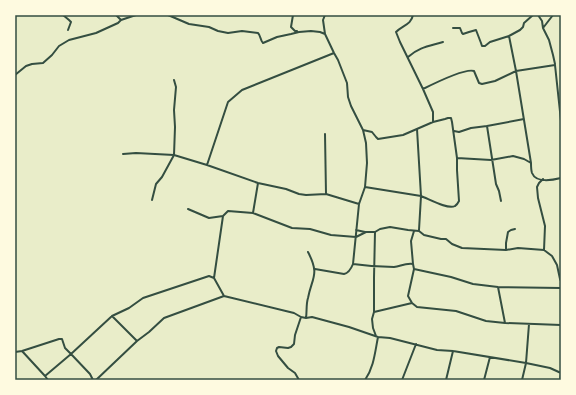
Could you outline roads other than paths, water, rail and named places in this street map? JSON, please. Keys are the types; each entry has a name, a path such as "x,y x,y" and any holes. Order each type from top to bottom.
{"street":[{"path":"63,15 70,20 68,30"},
{"path":"116,15 121,20"},
{"path":"15,75 26,66 43,62 52,55 59,46 69,40 96,33 118,23 121,20 136,15"},
{"path":"168,15 189,24 209,27 218,31 228,33 242,31 258,33 263,44 277,37 311,30 325,34"},
{"path":"293,15 291,27 295,31 299,32"},
{"path":"315,269 344,274 350,271 353,264 359,204 365,187 367,163 366,143 363,130 351,106 348,97 347,83 338,60 325,34 323,20 325,15"},
{"path":"413,15 409,24 396,32 433,112 433,122"},
{"path":"453,28 460,28 464,34 476,30 482,46 485,46 490,42 509,36 520,30 527,20 534,15"},
{"path":"538,15 542,21 543,28 549,40 553,55 561,121"},
{"path":"543,28 554,15"},
{"path":"509,36 532,172 534,176 543,180 561,178"},
{"path":"408,57 428,45 443,42"},
{"path":"207,165 228,102 242,90 334,53"},
{"path":"423,89 470,70 474,71 479,83 482,84 516,71 555,65"},
{"path":"152,200 156,184 162,178 174,155 174,110 176,87 174,80"},
{"path":"363,130 372,132 378,139 403,135 433,122 450,118 454,131 457,158 459,201 454,207 446,207 421,196 365,187"},
{"path":"454,131 459,132 471,128 524,119"},
{"path":"487,126 496,184 501,201"},
{"path":"417,129 421,196 419,231"},
{"path":"325,134 326,194"},
{"path":"123,154 136,153 174,155 258,183 286,189 299,194 326,194 359,204"},
{"path":"457,158 492,160 513,156 531,163"},
{"path":"543,180 537,187 544,226 544,250"},
{"path":"253,213 258,183"},
{"path":"188,209 209,218 223,216"},
{"path":"224,296 214,278 223,216 228,211 253,213 292,228 310,229 331,235 356,237 366,232"},
{"path":"356,230 375,232 380,229 390,227 419,231 424,235 446,239 452,244 462,248 506,250 518,248 544,250 552,256 557,265 561,281"},
{"path":"506,250 508,232 515,229"},
{"path":"414,231 411,241 412,264 414,269 408,296 412,303 417,307 456,311 486,321 505,324 561,325"},
{"path":"366,380 373,365 377,337 373,328 372,319 374,312 375,232"},
{"path":"306,318 307,299 313,283 315,269 308,252"},
{"path":"353,264 374,267 396,267 407,263 412,264"},
{"path":"414,269 451,277 473,284 498,288 561,288"},
{"path":"45,376 112,316 129,308 143,298 208,276 214,278"},
{"path":"498,288 505,324"},
{"path":"96,380 164,318 224,296 265,305 306,318 312,317 377,337 390,338 437,350 453,351 550,368 561,373 560,380"},
{"path":"374,312 412,303"},
{"path":"112,316 137,341"},
{"path":"299,380 295,373 288,368 278,356 276,351 277,348 288,348 294,344 295,335 302,317"},
{"path":"522,380 526,363 529,324"},
{"path":"15,352 62,339 65,348 90,374 93,380"},
{"path":"402,380 416,344"},
{"path":"22,351 48,380"},
{"path":"446,380 453,351"},
{"path":"484,380 490,357"}]}
